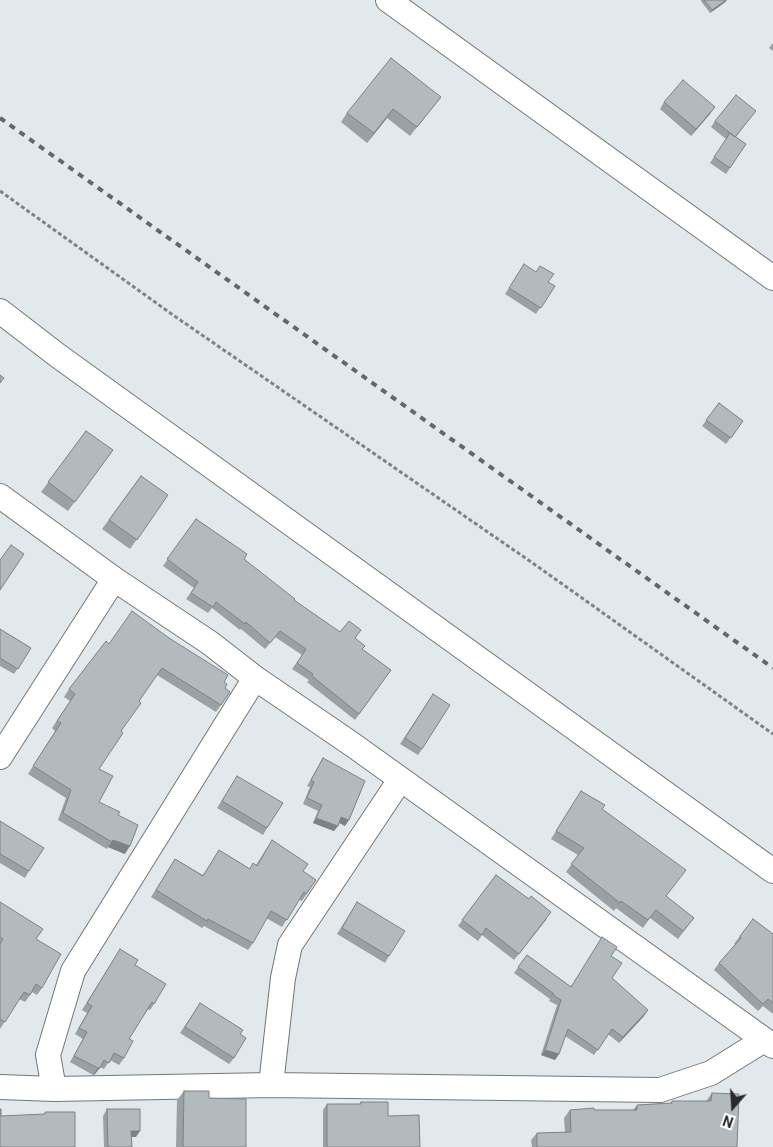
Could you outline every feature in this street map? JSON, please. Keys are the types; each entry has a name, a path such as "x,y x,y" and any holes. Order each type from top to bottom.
{"street":[{"path":"396,2 773,278"},
{"path":"0,311 773,871"},
{"path":"0,496 114,579 210,643 255,678 769,1043 712,1073 660,1090 272,1085 54,1089 0,1087"},
{"path":"0,757 114,579"},
{"path":"54,1089 48,1055 73,971 255,678"},
{"path":"272,1085 283,978 290,945 400,780"}],"path":[{"path":"0,191 173,315 537,566 773,734"}],"building":[{"path":"704,0 726,0 712,10"},
{"path":"391,58 441,97 417,127 393,109 374,133 347,113"},
{"path":"683,80 715,107 696,129 664,102"},
{"path":"736,95 756,111 735,137 715,121"},
{"path":"730,133 746,144 730,168 714,157"},
{"path":"524,264 536,272 540,266 554,274 548,282 555,286 541,308 509,288"},
{"path":"0,375 4,378 0,383"},
{"path":"719,403 743,421 731,438 706,420"},
{"path":"86,431 113,450 75,502 48,482"},
{"path":"141,476 168,495 137,540 109,520"},
{"path":"196,519 247,554 244,559 294,600 340,632 349,621 361,630 355,638 365,646 362,649 391,670 359,714 312,676 313,674 297,663 306,649 280,631 270,643 246,622 245,624 216,602 213,607 191,593 198,582 167,559"},
{"path":"11,545 24,554 0,590 0,560"},
{"path":"132,611 169,638 228,675 224,682 227,684 225,688 230,692 221,705 162,668 139,701 141,703 121,731 123,733 99,769 113,776 99,802 120,812 118,815 138,825 130,846 113,840 112,842 63,813 71,790 33,766 61,723 57,721 75,694 69,689 106,641 109,644"},
{"path":"0,629 31,648 18,669 0,658"},
{"path":"433,694 450,705 422,749 405,738"},
{"path":"323,758 365,781 349,820 341,817 338,826 316,818 322,805 307,798 314,782 311,780"},
{"path":"237,776 283,803 267,828 222,801"},
{"path":"581,791 605,805 602,809 686,870 666,896 694,918 683,931 656,910 648,920 621,901 620,903 571,864 584,848 556,831"},
{"path":"0,821 44,848 29,871 0,854"},
{"path":"272,840 308,864 303,871 316,880 306,894 304,892 287,920 271,911 253,943 208,919 207,921 156,890 175,859 203,876 219,850 250,869 253,863 257,866"},
{"path":"496,875 529,899 531,896 551,912 519,954 486,928 482,935 462,920"},
{"path":"0,902 43,929 36,939 61,954 42,988 36,984 30,995 24,992 5,1022 0,1019 0,944 3,939 0,937"},
{"path":"357,902 405,931 389,956 342,928"},
{"path":"753,919 773,934 773,1003 768,999 763,1004 719,963 741,938 740,936"},
{"path":"602,937 617,947 611,956 622,963 612,978 648,1010 623,1037 612,1029 598,1050 568,1029 559,1054 545,1050 561,1000 518,967 527,955 571,987"},
{"path":"120,949 138,960 135,965 166,984 154,1004 152,1002 129,1039 133,1041 124,1058 114,1053 109,1063 104,1060 100,1068 98,1068 74,1056 87,1032 79,1028 92,1006 87,1003"},
{"path":"200,1003 243,1030 240,1034 246,1038 234,1058 185,1027"},
{"path":"184,1091 209,1091 209,1098 246,1099 246,1147 183,1147"},
{"path":"712,1093 739,1094 737,1147 537,1147 537,1133 571,1132 570,1110 594,1108 594,1110 637,1110 637,1105 672,1103 672,1101 711,1101"},
{"path":"361,1102 388,1102 388,1116 419,1115 420,1147 327,1147 327,1104 361,1104"},
{"path":"0,1109 1,1116 45,1114 45,1112 75,1112 75,1147 0,1147"},
{"path":"107,1109 140,1109 140,1131 131,1131 132,1147 108,1147"}],"railway":[{"path":"0,118 773,668"}]}
